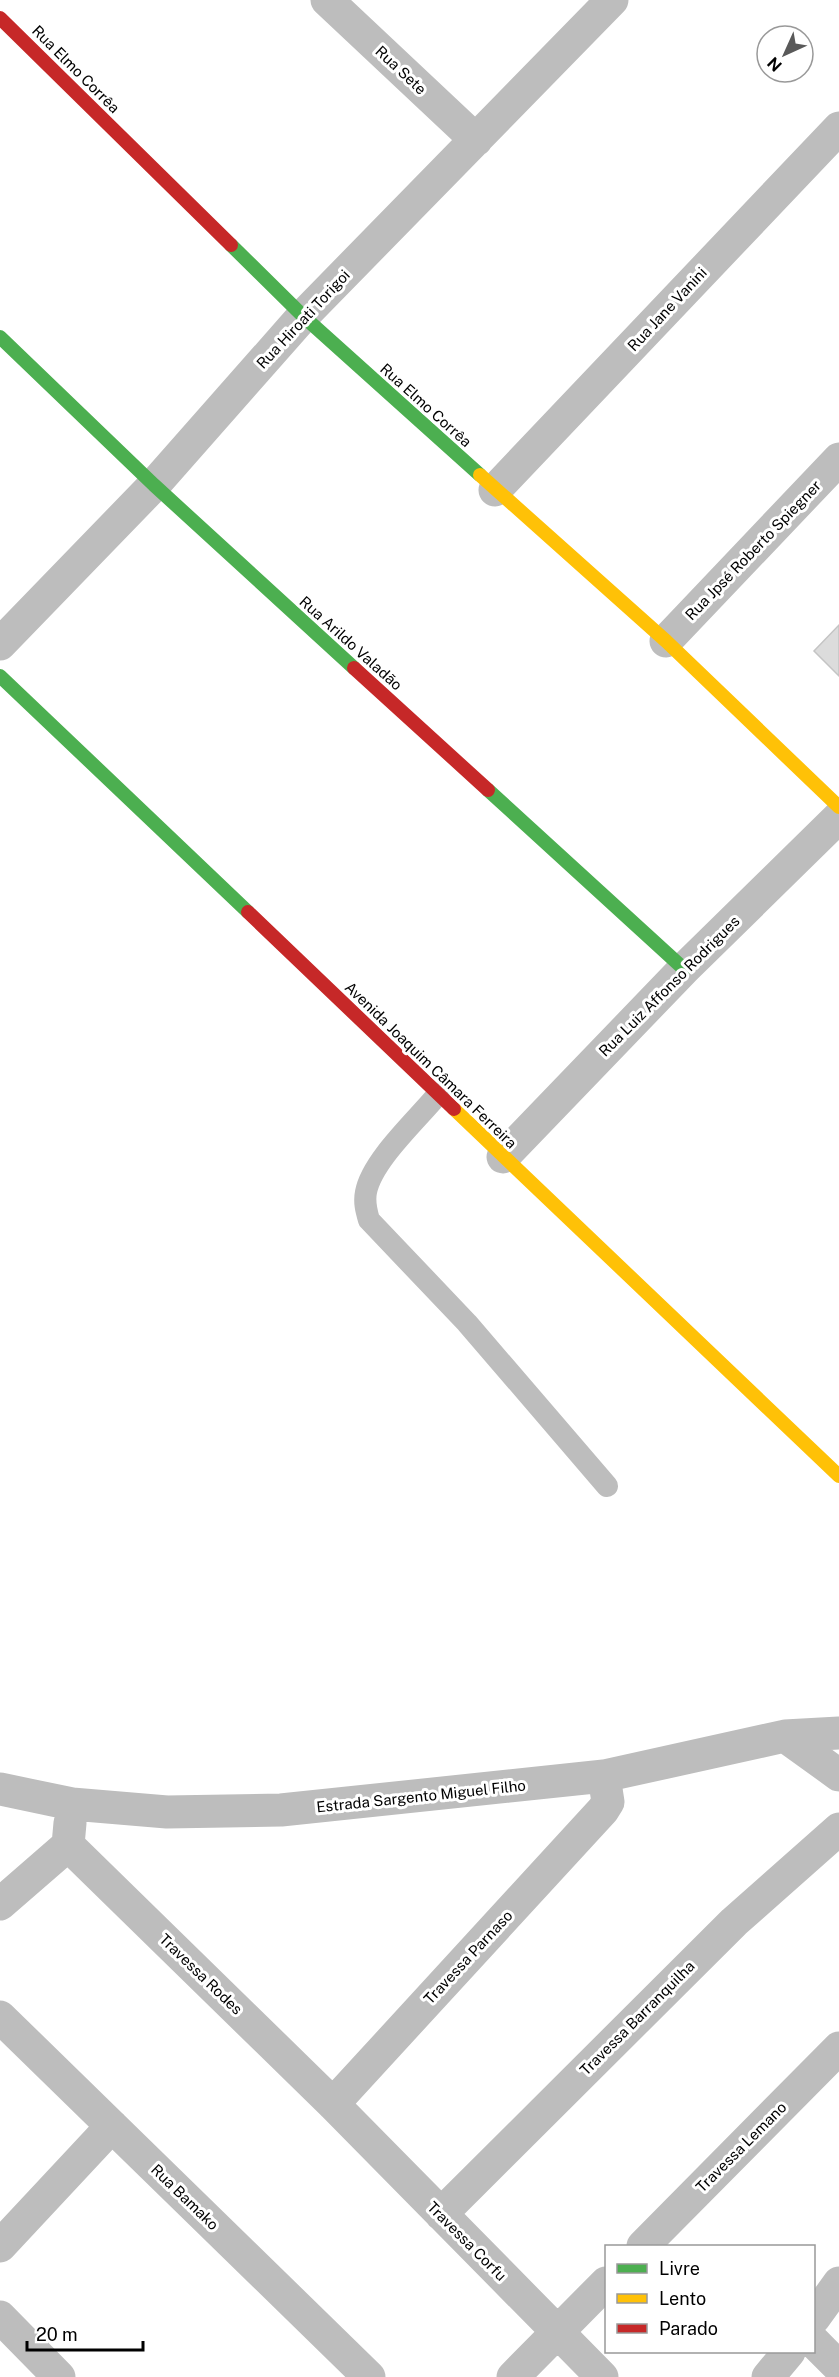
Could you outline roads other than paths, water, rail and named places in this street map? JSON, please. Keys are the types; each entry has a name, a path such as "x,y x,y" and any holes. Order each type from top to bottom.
{"street":[{"name":"Rua Sete","path":"327,0 476,140"},
{"name":"Rua Hiroati Torigoi","path":"0,644 154,485 303,316 612,0"},
{"name":"Rua Elmo Corrêa","path":"0,18 303,316 495,490 666,640 839,807"},
{"name":"Rua Jane Vanini","path":"495,490 839,128"},
{"name":"Rua Arildo Valadão","path":"0,336 154,485 684,969"},
{"name":"Rua Jpsé Roberto Spiegner","path":"666,640 839,459"},
{"name":"Avenida Joaquim Câmara Ferreira","path":"0,676 503,1157 835,1465"},
{"name":"Rua Luiz Affonso Rodrigues","path":"503,1157 684,969 839,817"},
{"name":"Estrada Sargento Miguel Filho","path":"0,1789 72,1804 167,1812 281,1810 604,1776 785,1736 839,1733"},
{"path":"785,1736 839,1774"},
{"name":"Travessa Parnaso","path":"333,2104 603,1810 608,1802 604,1776"},
{"path":"0,1904 68,1845 72,1804"},
{"name":"Travessa Barranquilha","path":"441,2214 734,1922 839,1829"},
{"name":"Travessa Rodes","path":"68,1845 333,2104"},
{"name":"Rua Bamako","path":"0,2017 369,2377"},
{"name":"Travessa Lemano","path":"645,2245 839,2048"},
{"name":"Travessa Corfu","path":"333,2104 602,2377"},
{"path":"0,2246 112,2126"},
{"path":"815,2316 839,2283"},
{"path":"513,2377 605,2284"},
{"path":"0,2317 59,2377"},
{"path":"815,2344 839,2367"},
{"path":"768,2377 788,2353"}],"lane":[{"path":"439,1094 379,1164 367,1189 365,1204 369,1220 467,1323 607,1486"}]}
